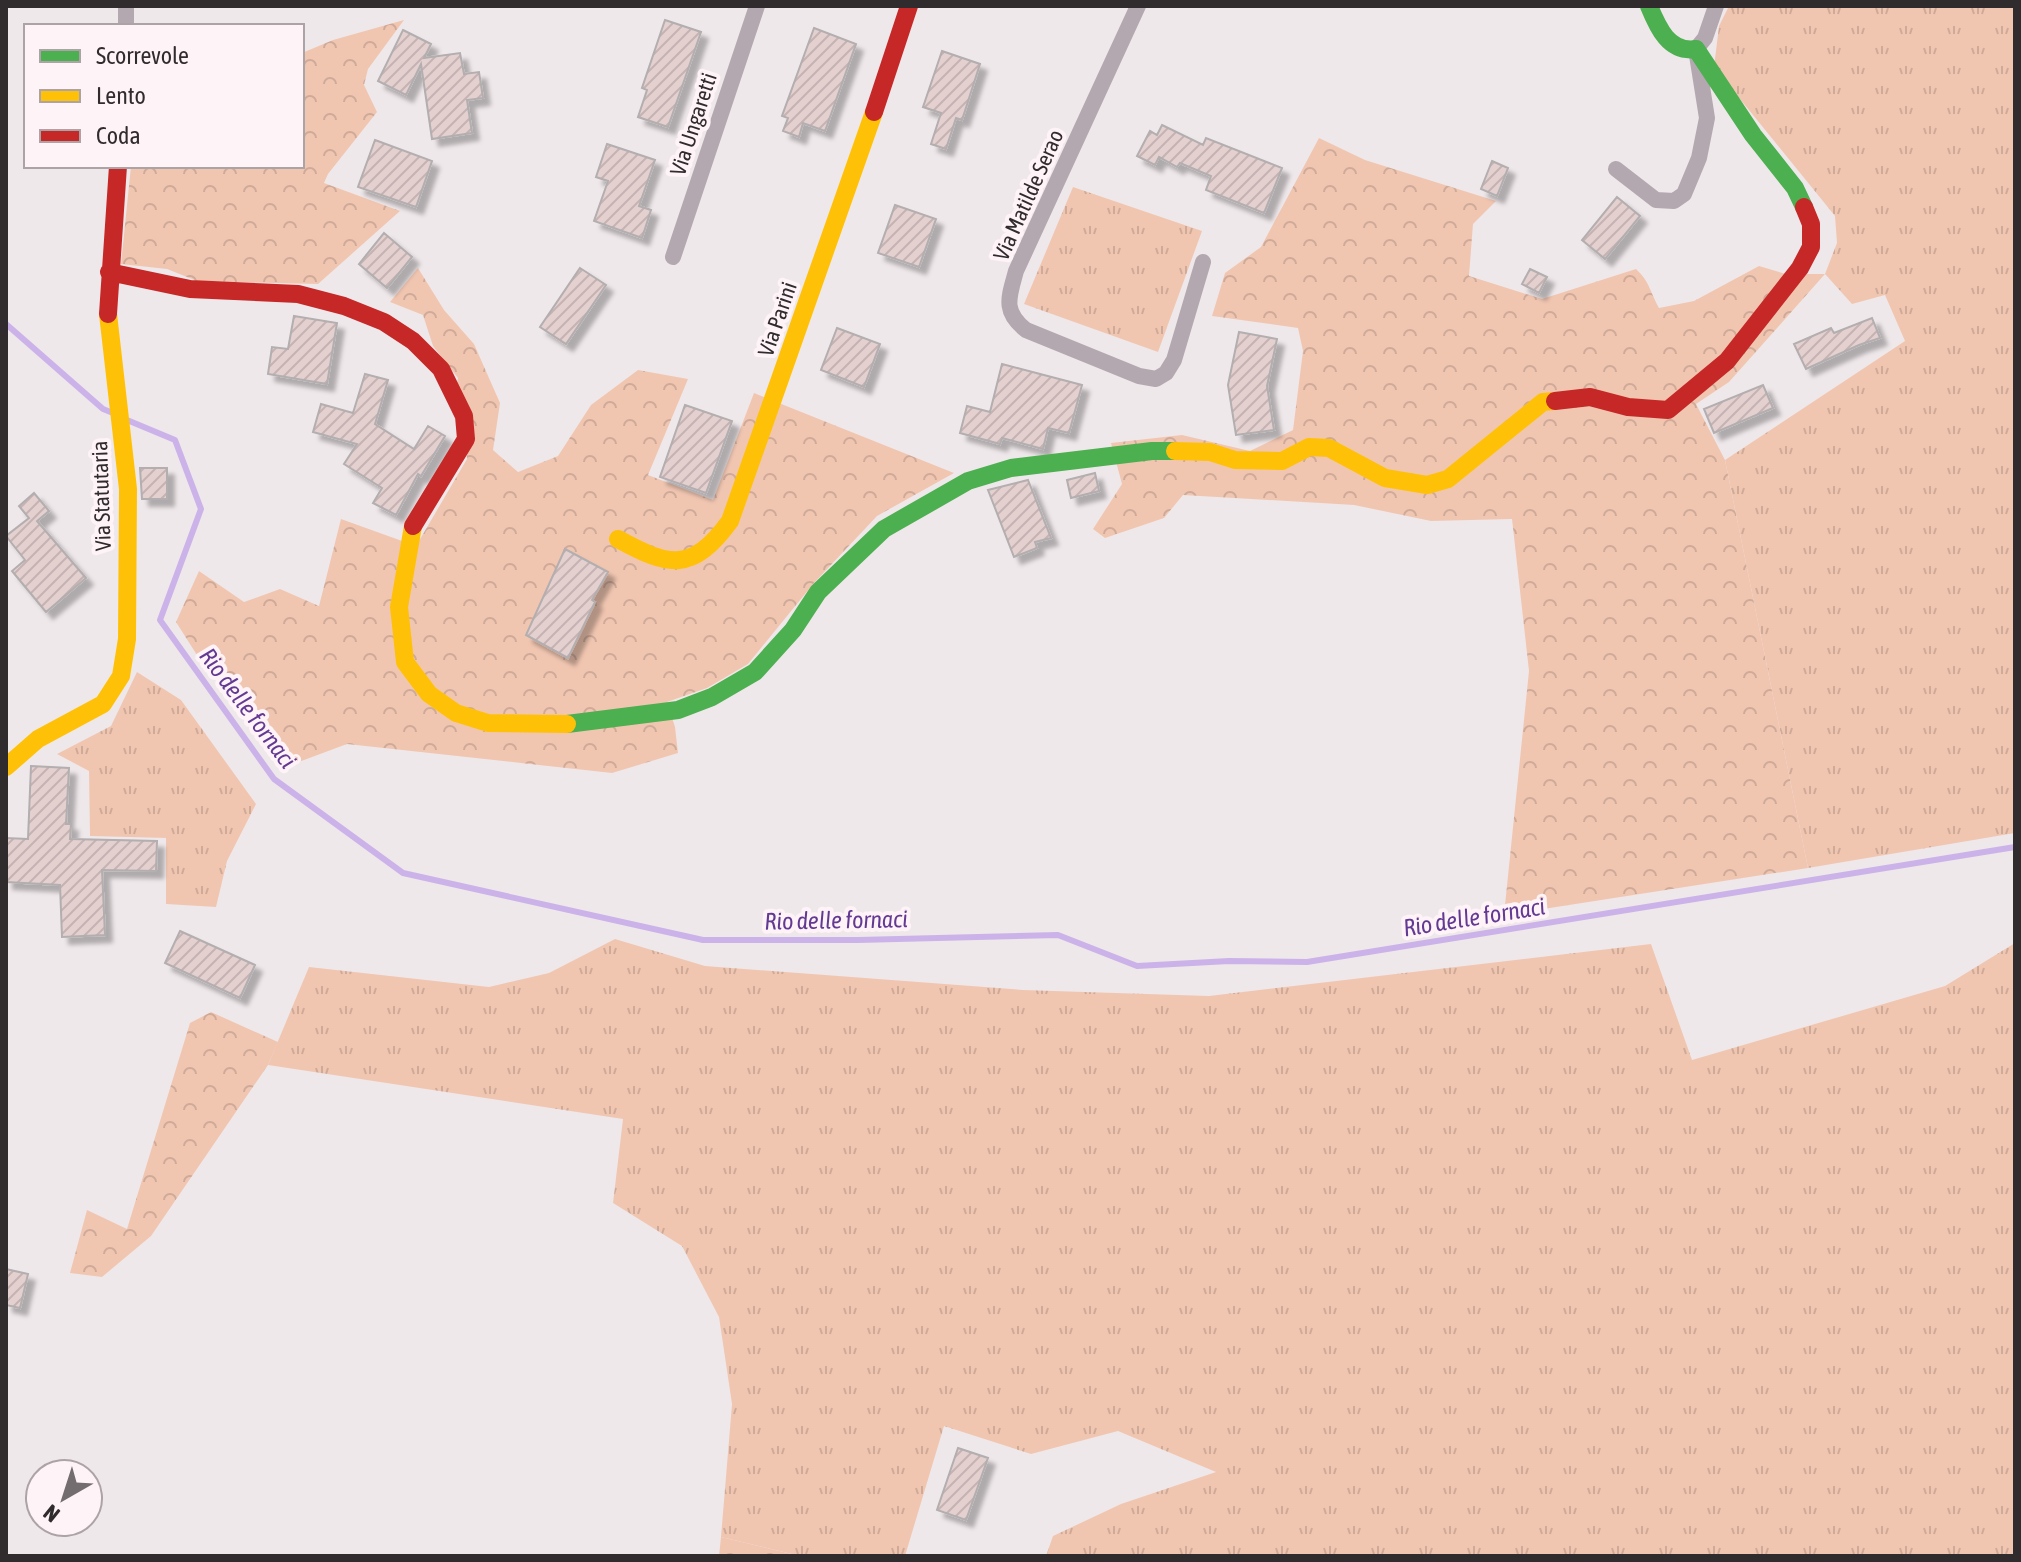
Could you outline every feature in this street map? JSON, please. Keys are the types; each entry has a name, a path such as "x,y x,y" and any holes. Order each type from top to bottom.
{"street":[{"name":"Via Ungaretti","path":"673,257 757,6"},
{"name":"Via Parini","path":"618,539 660,561 678,561 695,556 709,547 730,521 848,189 909,6"},
{"name":"Via Matilde Serao","path":"1138,6 1016,271 1009,308 1014,321 1026,330 1139,376 1156,379 1166,373 1174,360 1203,262"},
{"path":"1649,6 1661,32 1674,47 1688,52 1696,49 1705,38 1716,6"},
{"path":"1616,169 1656,200 1674,201 1684,194 1699,158 1707,118 1696,49"},
{"path":"109,272 190,289 298,294 344,306 384,322 413,341 441,369 464,416 466,439 412,528 399,607 405,662 429,694 456,713 488,723 566,724 678,710 712,697 755,672 793,630 818,592 884,529 968,481 1028,465 1152,451 1210,452 1235,460 1261,463 1282,461 1309,447 1329,448 1385,478 1427,485 1448,479 1543,402 1590,397 1628,407 1668,410 1727,361 1800,268 1811,247 1811,224 1795,188 1753,135 1696,49"},
{"name":"Via Statutaria","path":"6,767 38,739 103,704 121,676 127,639 128,489 108,311 118,168"}],"green space":[{"path":"1729,6 2015,6 2015,833 1808,868 1725,460 1905,341 1885,295 1852,304 1825,274 1837,243 1835,216 1714,67 1719,26"},
{"path":"404,20 368,69 364,85 377,112 324,183 400,211 318,284 197,281 167,269 121,264 131,168 304,168 304,52 333,40"},
{"path":"1319,138 1365,160 1496,201 1473,224 1469,276 1542,299 1636,269 1659,308 1694,301 1759,266 1786,274 1825,274 1729,382 1696,404 1725,460 1808,868 1504,915 1529,671 1512,519 1431,521 1354,505 1183,495 1164,518 1105,538 1093,529 1122,484 1111,443 1182,435 1250,451 1293,430 1303,351 1298,328 1212,316 1225,273 1261,247"},
{"path":"1073,187 1202,231 1158,352 1024,304"},
{"path":"418,268 444,310 474,344 500,403 493,450 518,472 558,456 591,405 638,370 688,379 648,475 713,500 754,393 954,473 877,516 814,583 748,664 707,688 667,702 675,727 678,753 612,773 347,744 288,766 202,663 176,622 199,571 244,602 280,589 319,606 341,519 416,546 467,459 466,439 455,394 458,378 433,346 423,315 390,302"},
{"path":"137,672 181,700 256,804 227,861 216,907 166,904 166,838 90,836 89,771 57,754 111,726"},
{"path":"615,939 705,966 1023,990 1209,996 1651,944 1692,1060 1945,986 2015,943 2015,1556 1046,1556 1053,1536 1121,1504 1216,1472 1118,1431 1031,1454 944,1426 905,1556 800,1556 721,1537 732,1404 719,1317 682,1246 613,1203 623,1119 268,1065 309,967 489,987 549,973"},
{"path":"211,1012 278,1042 268,1065 151,1236 102,1277 70,1273 87,1210 127,1229 190,1023"},
{"path":"721,1537 800,1556 719,1556"}],"building":[{"path":"665,20 701,32 668,127 638,117 647,90 642,88"},
{"path":"814,28 856,44 825,131 803,123 799,137 783,131 788,118 782,116"},
{"path":"403,30 431,44 424,58 460,53 464,74 479,72 483,98 467,100 472,133 432,139 421,64 406,95 378,81"},
{"path":"942,51 980,64 962,120 956,118 946,149 931,144 941,113 923,107"},
{"path":"1162,125 1203,145 1206,138 1282,168 1264,213 1206,190 1211,176 1180,163 1177,167 1159,157 1155,165 1137,156 1150,131 1157,135"},
{"path":"375,140 432,161 416,207 358,187"},
{"path":"607,144 655,160 639,206 651,210 642,238 594,221 608,181 596,177"},
{"path":"1492,161 1508,168 1497,196 1481,189"},
{"path":"1617,197 1640,216 1605,259 1582,240"},
{"path":"895,205 936,219 919,267 878,253"},
{"path":"384,233 412,257 387,288 359,264"},
{"path":"580,268 606,285 566,344 540,327"},
{"path":"1530,269 1547,277 1539,293 1522,284"},
{"path":"294,316 337,323 327,384 268,374 272,347 288,349"},
{"path":"1872,318 1880,338 1806,369 1794,344 1831,328 1834,333"},
{"path":"837,328 880,344 864,387 821,370"},
{"path":"1239,332 1277,339 1267,386 1274,430 1236,435 1228,385"},
{"path":"1002,364 1082,385 1069,433 1048,428 1043,449 1002,438 1000,444 960,433 967,406 990,412"},
{"path":"365,374 388,380 375,424 414,449 428,426 445,436 421,476 418,474 396,515 373,503 382,488 344,464 357,444 313,432 321,404 353,413"},
{"path":"1763,385 1773,408 1714,433 1704,409"},
{"path":"685,405 732,421 706,493 660,477"},
{"path":"140,468 167,468 167,499 142,499"},
{"path":"1095,473 1099,491 1071,498 1067,480"},
{"path":"1028,480 1051,538 1035,542 1037,548 1014,557 988,490"},
{"path":"34,493 49,511 37,521 86,578 46,612 12,571 25,560 6,536 29,518 19,506"},
{"path":"565,549 608,572 592,600 595,602 568,658 526,635"},
{"path":"31,766 69,768 66,824 71,824 70,839 157,841 156,871 102,870 105,935 62,937 60,885 6,882 6,838 28,839"},
{"path":"180,931 255,965 240,998 165,963"},
{"path":"6,1269 28,1274 20,1308 6,1305"},
{"path":"958,1448 988,1458 966,1520 937,1510"}],"waterway":[{"name":"Rio delle fornaci","path":"6,324 103,409 113,413"},
{"name":"Rio delle fornaci","path":"127,420 175,440 201,509 160,620 274,779 403,873 703,940 1058,935 1137,966 1229,961 1307,962 2015,847"}],"traffic: fast":[{"path":"1649,6 1661,30 1672,43 1696,49 1753,135 1795,188 1804,207"},
{"path":"567,724 678,710 712,697 755,672 793,630 818,592 884,529 968,481 1011,468 1175,451"}],"traffic: slow":[{"path":"618,539 652,555 679,560 704,550 730,521 874,112"},
{"path":"6,767 38,739 103,704 121,676 127,639 128,489 108,314"},
{"path":"1175,451 1210,452 1235,460 1282,461 1309,447 1329,448 1385,478 1427,485 1448,479 1543,402 1555,401"},
{"path":"413,526 399,607 405,662 429,694 456,713 488,723 567,724"}],"traffic: jam":[{"path":"874,112 909,6"},
{"path":"108,314 118,168"},
{"path":"1555,401 1590,397 1628,407 1668,410 1727,361 1800,268 1811,247 1811,224 1804,207"},
{"path":"109,272 190,289 298,294 344,306 384,322 413,341 441,369 464,416 466,439 413,526"}]}
